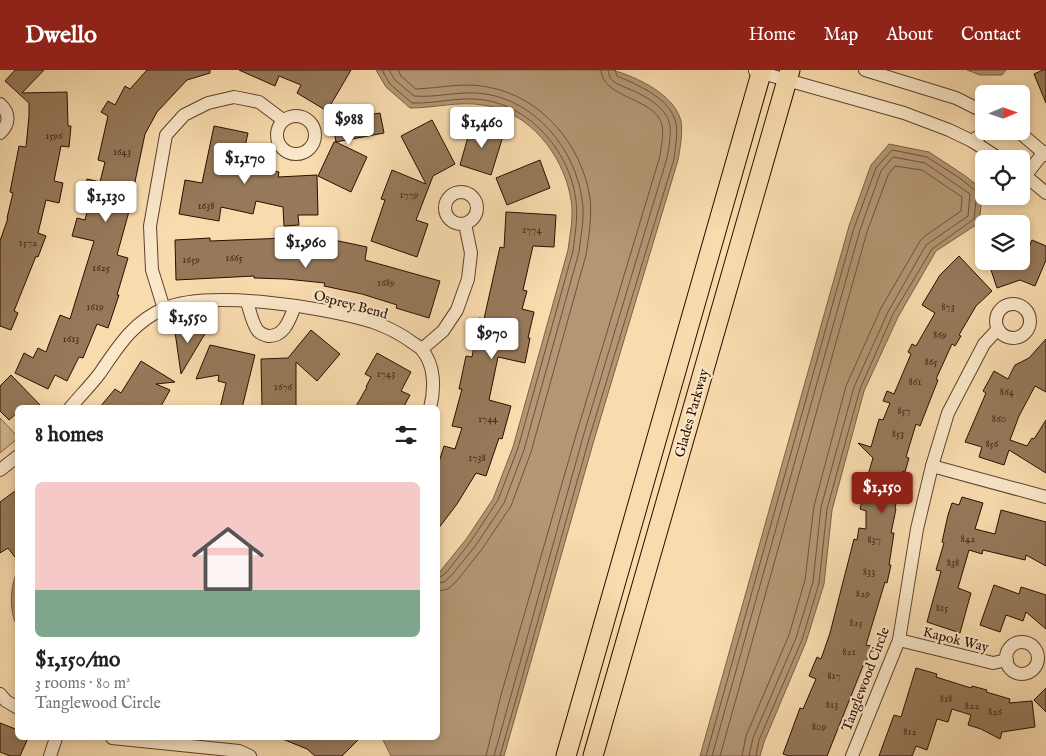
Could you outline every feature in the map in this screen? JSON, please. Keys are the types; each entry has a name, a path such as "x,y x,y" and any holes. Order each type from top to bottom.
{"main road":[{"name":"Glades Parkway","path":"566,756 758,71"},
{"name":"Glades Parkway","path":"593,756 788,75"}],"street":[{"path":"865,70 956,98 975,108"},
{"path":"758,71 788,75 904,113 949,130 985,150"},
{"path":"164,309 152,270 150,226 166,135 184,115 208,103 234,97 259,102 283,120"},
{"path":"0,104 5,109 8,119 0,133"},
{"path":"1029,140 1045,154 1030,168"},
{"path":"1030,178 1046,192"},
{"path":"431,405 434,394 432,371 422,349 443,332 456,310 468,279 471,252 465,224"},
{"name":"Osprey Bend","path":"73,405 98,375 125,337 143,321 164,309 198,301 270,302 373,322 403,336 422,349"},
{"name":"Osprey Bend","path":"246,302 253,322 265,336 273,336 280,332 288,324 295,306"},
{"name":"Tanglewood Circle","path":"852,756 899,640 917,529 932,466 948,413 984,344 998,329"},
{"path":"0,470 15,458"},
{"path":"932,466 1046,497"},
{"name":"Kapok Way","path":"899,640 993,663 1006,660"},
{"path":"0,694 6,701 15,706"},
{"path":"50,756 55,740"},
{"path":"132,740 239,751 250,756"}],"shaded area":[{"path":"0,418 15,434 15,441 0,453"}],"water":[{"path":"376,70 612,70 643,82 663,95 677,111 682,126 678,160 594,440 504,756 391,756 383,740 440,740 440,572 467,538 493,499 513,447 568,250 572,218 571,200 561,167 552,152 542,138 515,116 500,109 474,104 410,108 386,87"},
{"path":"967,70 1006,70 1002,75 980,75"},
{"path":"889,144 929,152 975,184 975,205 981,205 980,215 975,215 975,226 936,251 898,317 864,391 832,510 824,584 806,642 764,742 760,756 700,756 849,226 871,165"},
{"path":"15,578 15,622 11,599"}],"building":[{"path":"15,70 44,70 22,93 67,92 68,126 71,126 69,147 61,146 54,181 63,183 59,203 46,200 38,233 46,236 14,311 18,313 11,330 0,326 0,241 8,218 13,193 10,192 19,146 26,147 29,116 29,103 5,81"},
{"path":"147,70 210,70 210,73 187,80 157,112 145,134 128,215 117,255 128,258 117,295 119,295 108,328 97,324 83,358 79,357 67,381 55,375 48,389 15,373 24,353 33,358 38,348 46,352 60,315 70,319 94,241 72,236 77,218 85,220 90,201 83,199 87,179 100,182 105,162 98,160 108,116 101,112 108,101 115,105 125,86 130,89"},
{"path":"239,70 351,70 327,111 297,93 301,85 279,76 275,86"},
{"path":"1046,70 1046,103 1034,74"},
{"path":"345,106 346,112 366,109 367,115 380,113 384,133 336,142 330,109"},
{"path":"432,120 455,164 433,176 416,220 428,224 417,257 371,241 385,200 381,199 392,170 426,184 401,136"},
{"path":"472,123 504,133 491,175 460,165"},
{"path":"214,126 248,133 241,164 279,172 278,177 317,175 318,215 298,215 299,225 284,226 283,207 256,201 253,214 221,207 219,221 179,214 185,180 202,183"},
{"path":"334,142 367,157 351,192 318,176"},
{"path":"540,160 550,188 507,205 496,178"},
{"path":"506,212 556,215 554,247 533,246 523,290 527,291 522,309 534,312 525,363 498,357 489,400 511,406 502,439 499,438 486,476 476,473 457,504 440,526 440,459 444,446 455,449 462,428 452,426 462,389 459,389 466,356 472,357 479,318 484,319 500,247 504,248"},
{"path":"210,238 210,241 286,238 286,244 332,249 334,240 367,247 365,260 440,281 429,318 396,308 397,305 362,294 324,286 325,283 254,278 254,276 176,280 175,240"},
{"path":"1032,240 1046,246 1046,260 1035,286 1020,280 997,288 991,270 1030,270 1030,245"},
{"path":"959,256 992,291 976,306 959,335 961,336 955,346 952,344 936,379 938,380 920,426 916,424 906,457 909,458 905,472 903,471 895,508 891,533 894,533 889,565 891,565 887,583 885,582 866,645 871,646 865,666 863,666 827,756 789,756 783,754 800,708 803,709 816,679 809,676 817,657 821,659 830,633 854,539 857,540 859,528 866,529 866,511 860,509 866,485 861,482 863,474 868,475 873,458 858,443 871,447 879,419 883,420 890,403 883,401 887,391 894,394 911,354 908,352 912,344 916,346 935,313 922,305 940,275"},
{"path":"209,327 181,374 175,332"},
{"path":"311,330 340,354 317,381 296,362 296,405 262,405 261,359 288,358"},
{"path":"1046,339 1046,392 1035,386 1019,416 1010,440 1027,446 1032,438 1034,439 1046,420 1046,473 1009,450 1004,465 979,457 982,447 965,442 986,393 983,391 994,371 1008,379 1015,365 1029,358"},
{"path":"210,345 255,355 243,405 221,405 226,383 218,381 219,375 196,379"},
{"path":"377,353 411,372 401,391 410,395 405,405 357,405 371,377 365,374"},
{"path":"141,361 175,382 156,384 170,390 162,405 102,405 115,389 121,393"},
{"path":"11,375 40,405 15,405 15,415 9,420 0,411 0,386"},
{"path":"15,491 15,557 8,548 0,553 0,502"},
{"path":"962,497 983,503 975,529 995,534 1001,510 1046,522 1046,566 1026,555 1025,560 983,550 982,554 969,550 958,588 971,593 960,633 927,622 941,571 936,570 944,543 942,542 948,515 952,503 959,505"},
{"path":"994,585 1019,594 1021,587 1046,595 1046,629 1026,612 1023,621 1006,615 1000,632 980,625"},
{"path":"916,668 937,674 936,677 971,688 972,686 987,690 986,692 1010,699 1009,703 1032,701 1035,727 1002,732 1000,739 981,729 968,725 971,715 952,709 948,722 937,719 927,750 916,746 912,756 879,756 894,715 901,717"},
{"path":"1046,688 1046,712 1034,700"},
{"path":"0,723 15,729 15,740 27,740 20,756 10,756 0,752"},
{"path":"285,740 358,740 342,756 315,756 307,749"}]}
